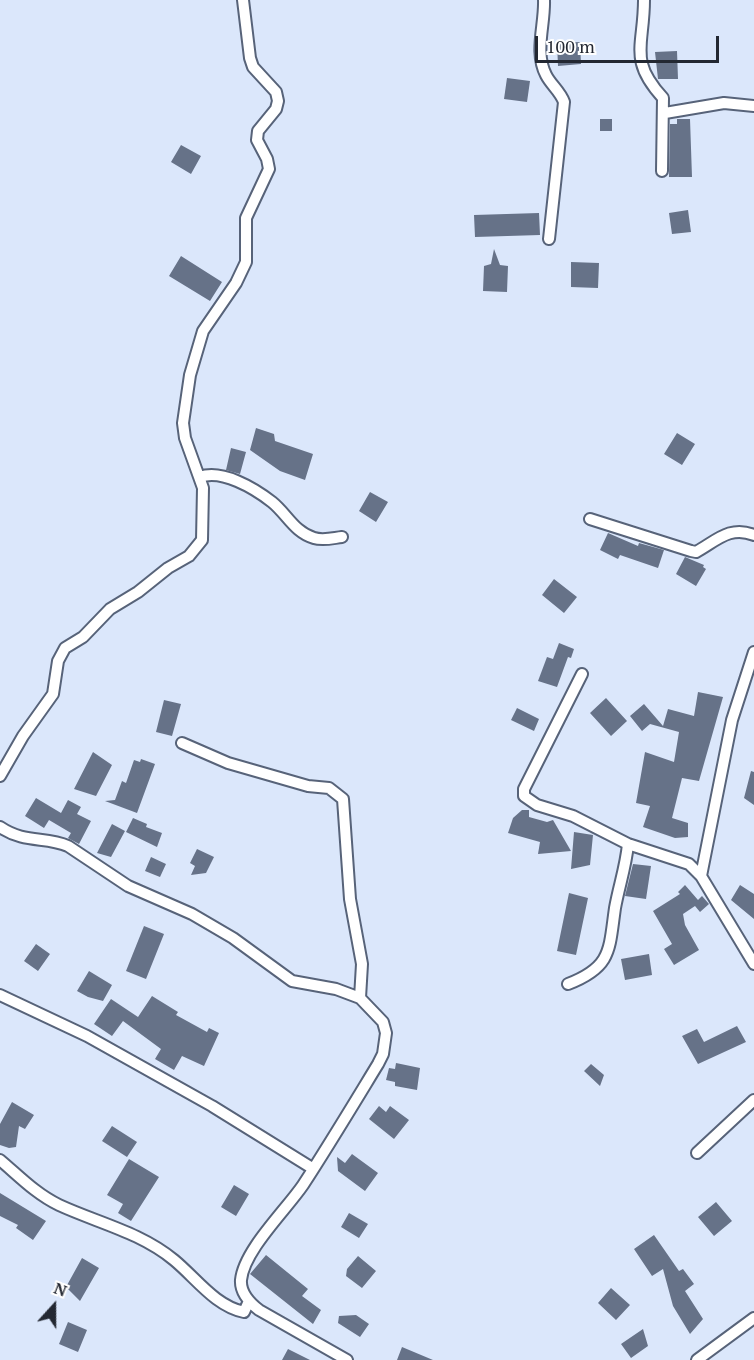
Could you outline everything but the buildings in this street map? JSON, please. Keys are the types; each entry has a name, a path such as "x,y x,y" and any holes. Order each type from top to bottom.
{"street":[{"path":"0,776 23,736 54,694 58,661 65,648 83,637 110,609 138,592 168,568 196,550 202,540 204,525 200,477 185,438 183,423 190,375 203,331 236,283 246,262 246,218 268,169 267,159 257,140 258,131 276,109 278,101 276,92 253,67 243,0"},
{"path":"544,0 540,59 545,74 560,92 564,102 549,239"},
{"path":"644,0 641,63 645,77 663,98 665,113 662,171"},
{"path":"665,113 724,103 754,106"},
{"path":"200,477 216,474 236,481 272,502 284,518 312,538 322,540 342,537"},
{"path":"590,519 696,552 727,533 740,531 754,535"},
{"path":"701,876 732,720 754,651"},
{"path":"582,674 524,789 524,796 537,805 573,816 628,844 689,864 701,876 754,964"},
{"path":"182,743 228,764 300,784 329,788 343,799 350,899 362,964 360,998"},
{"path":"0,827 31,840 59,842 68,846 128,886 192,914 233,938 292,981 336,989 360,998 383,1022 386,1033 383,1054 312,1168 246,1265 241,1282 249,1301 259,1310 347,1360"},
{"path":"568,984 590,976 598,969 612,939 615,908 622,886 628,844"},
{"path":"0,995 87,1036 212,1106 312,1168"},
{"path":"697,1153 754,1100"},
{"path":"0,1160 47,1199 137,1235 161,1250 179,1264 196,1283 225,1304 244,1312 249,1301"},
{"path":"697,1360 754,1318"}]}
